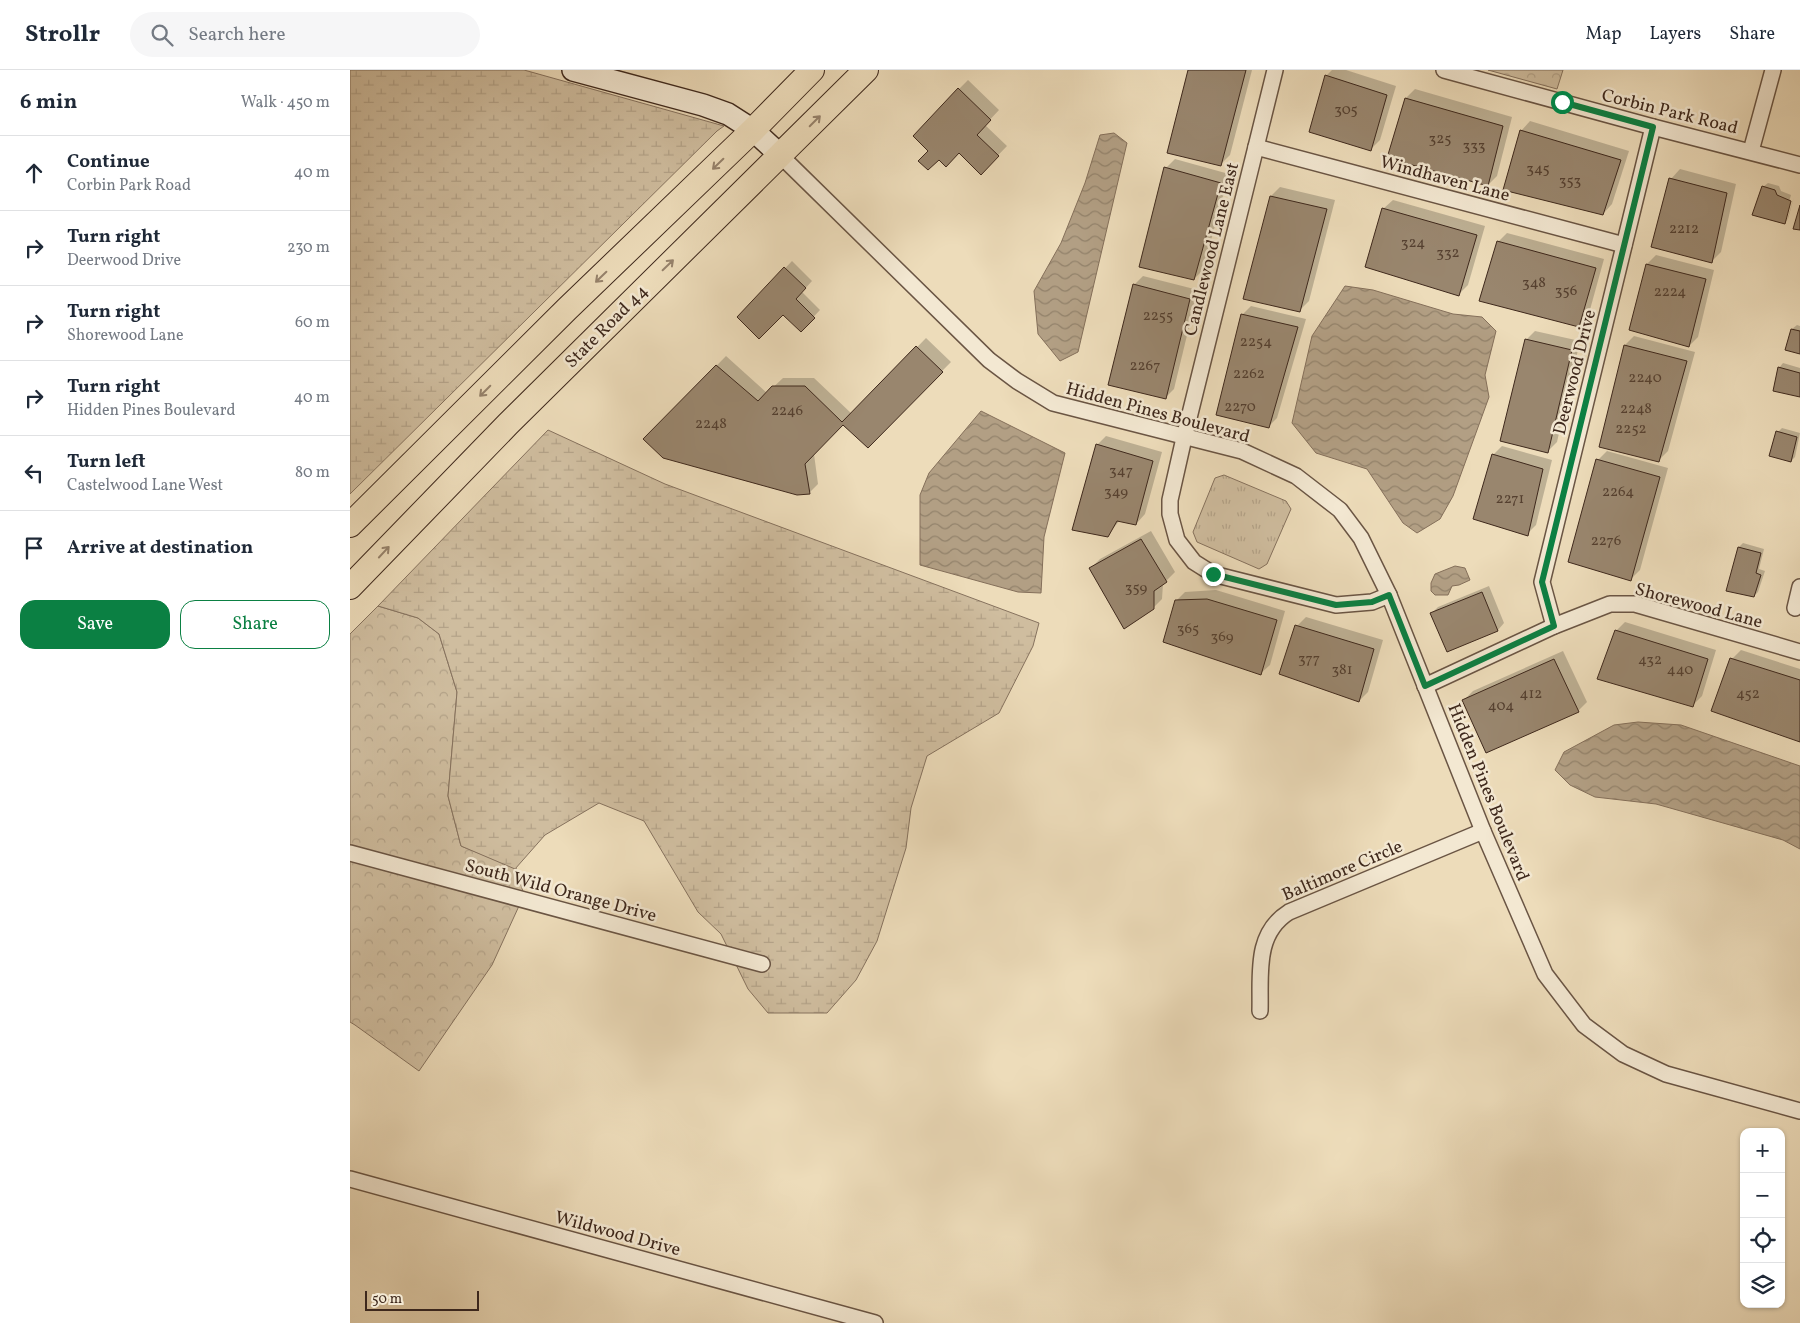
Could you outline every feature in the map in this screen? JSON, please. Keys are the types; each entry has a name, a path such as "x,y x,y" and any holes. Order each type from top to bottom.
{"main road":[{"path":"350,525 567,309 753,130 812,70"},
{"name":"State Road 44","path":"350,587 508,424 866,70"}],"street":[{"path":"573,70 703,105 728,114 753,130 780,155"},
{"name":"Candlewood Lane East","path":"1275,70 1184,438 1170,500 1170,514 1178,540 1194,562 1213,574 1336,605 1372,602 1389,595"},
{"name":"Corbin Park Road","path":"1444,70 1800,165"},
{"path":"1751,151 1773,70"},
{"name":"Deerwood Drive","path":"1554,626 1542,582 1653,127"},
{"name":"Windhaven Lane","path":"1256,147 1624,245"},
{"name":"Hidden Pines Boulevard","path":"780,155 990,360 1017,381 1053,403 1184,438 1242,451 1296,476 1340,510 1361,538 1389,595 1483,831 1544,974 1584,1025 1623,1054 1666,1074 1800,1111"},
{"path":"1795,608 1800,588"},
{"name":"Shorewood Lane","path":"1425,686 1554,626 1610,604 1635,604 1800,652"},
{"name":"Baltimore Circle","path":"1260,1012 1262,949 1266,938 1278,919 1289,912 1483,831"},
{"name":"South Wild Orange Drive","path":"350,852 762,964"},
{"name":"Wildwood Drive","path":"350,1179 875,1323"}],"green space":[{"path":"350,70 524,70 724,126 350,494"},
{"path":"1488,70 1563,70 1557,89"},
{"path":"548,430 665,484 1039,623 1033,646 999,713 927,756 911,808 906,848 877,941 856,980 827,1013 768,1013 748,989 721,934 698,912 644,821 599,803 545,835 515,869 461,846 448,796 457,692 439,634 418,618 378,606"},
{"path":"1224,475 1286,501 1291,509 1267,564 1259,569 1197,542 1193,532 1215,478"},
{"path":"378,606 418,618 439,634 457,692 448,796 461,846 516,868 524,895 492,965 419,1071 350,1022 350,634"}],"water":[{"path":"1114,133 1127,143 1078,352 1060,361 1038,334 1034,291 1061,243 1085,183 1100,135"},
{"path":"1345,286 1373,290 1453,314 1482,317 1496,331 1485,375 1489,397 1453,496 1440,519 1417,533 1403,523 1367,469 1316,453 1292,423 1312,336"},
{"path":"981,411 1065,453 1044,537 1041,593 1018,592 920,565 920,495 929,473"},
{"path":"1455,566 1465,568 1470,580 1452,586 1448,595 1435,595 1431,591 1431,583 1435,574"},
{"path":"1638,722 1681,725 1800,766 1800,849 1783,840 1656,804 1595,797 1570,785 1555,770 1564,752 1614,725"}],"building":[{"path":"1188,70 1246,70 1221,166 1167,153"},
{"path":"1325,75 1387,95 1371,151 1309,132"},
{"path":"958,88 991,120 977,135 999,156 981,175 959,153 946,167 939,160 928,170 918,161 928,151 913,136"},
{"path":"1405,98 1503,126 1488,186 1387,158"},
{"path":"1520,130 1621,160 1603,215 1503,190"},
{"path":"1164,167 1221,183 1194,280 1139,267"},
{"path":"1669,178 1727,193 1712,263 1651,247"},
{"path":"1762,186 1775,190 1777,195 1791,201 1785,224 1752,215"},
{"path":"1270,196 1327,209 1300,312 1243,299"},
{"path":"1800,205 1800,230 1793,229"},
{"path":"1382,208 1477,235 1459,296 1365,267"},
{"path":"1497,241 1596,268 1579,327 1479,301"},
{"path":"1646,264 1706,279 1689,347 1629,330"},
{"path":"784,267 806,288 796,299 815,318 801,332 783,315 759,339 737,317"},
{"path":"1133,284 1190,299 1166,399 1108,385"},
{"path":"1241,314 1298,327 1269,428 1216,415"},
{"path":"1791,329 1800,331 1800,354 1785,350"},
{"path":"1525,339 1572,350 1548,453 1500,441"},
{"path":"1624,345 1687,361 1659,462 1599,447"},
{"path":"916,346 943,372 868,448 843,425 805,464 810,494 797,495 663,458 643,439 716,365 758,401 772,386 805,386 842,422"},
{"path":"1778,367 1800,373 1800,397 1773,391"},
{"path":"1776,431 1797,437 1791,462 1769,456"},
{"path":"1096,444 1153,461 1136,525 1117,521 1108,537 1072,530"},
{"path":"1492,454 1543,469 1528,536 1473,519"},
{"path":"1596,459 1660,477 1631,581 1568,562"},
{"path":"1141,539 1167,582 1154,591 1154,609 1124,629 1089,568"},
{"path":"1738,547 1761,553 1756,573 1761,575 1754,597 1726,591"},
{"path":"1482,592 1498,631 1447,652 1430,613"},
{"path":"1207,599 1277,620 1261,675 1163,642 1175,600"},
{"path":"1295,625 1374,649 1359,702 1279,674"},
{"path":"1615,630 1708,659 1693,707 1597,679"},
{"path":"1730,658 1800,680 1800,742 1711,711"},
{"path":"1554,659 1579,712 1486,753 1462,700"}],"route":[{"path":"1213,574 1336,605 1372,602 1389,595 1425,686 1554,626 1542,582 1653,127 1562,102"}]}
